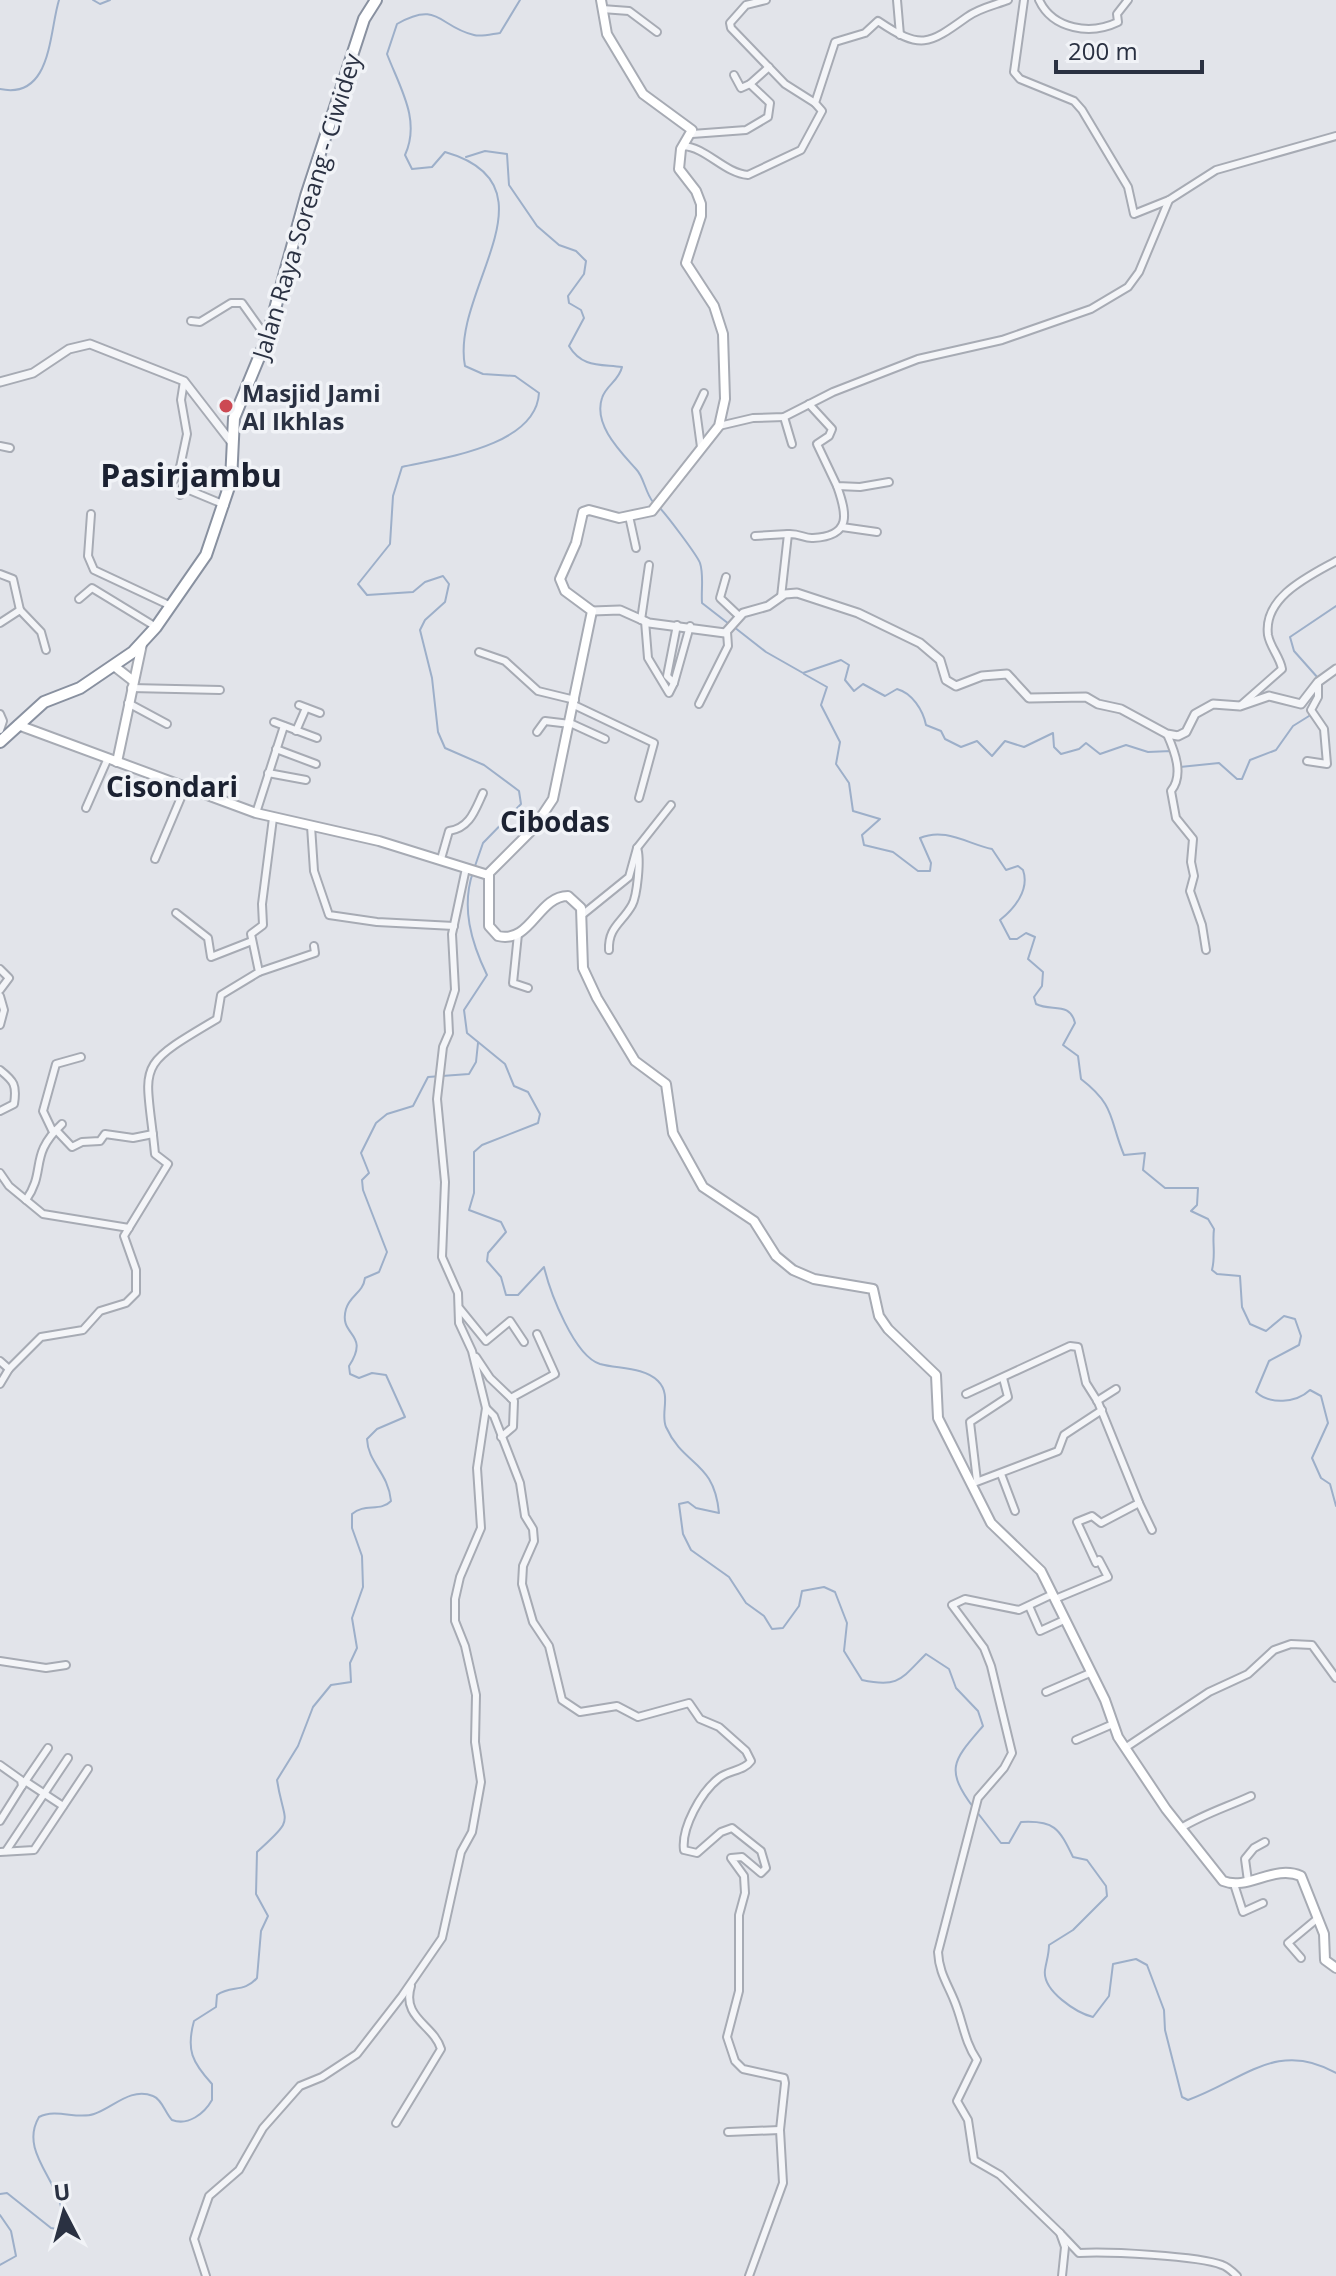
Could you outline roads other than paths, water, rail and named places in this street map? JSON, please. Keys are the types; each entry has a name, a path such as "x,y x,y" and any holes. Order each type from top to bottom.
{"highway":[{"name":"Jalan Raya Soreang - Ciwidey","path":"0,742 44,702 72,692 142,644 206,555 231,481 232,443 238,407 267,338 313,174 364,19 376,0"}],"main road":[{"path":"484,874 546,813 553,799 592,611 561,584 560,572 579,534 584,510 612,518 656,507 719,426 725,399 723,334 714,306 686,263 701,216 696,191 680,173 683,146 692,134 689,126 643,94 607,34 602,5"},
{"path":"112,760 142,644"},
{"path":"114,666 131,684"},
{"path":"18,725 256,813 441,859 484,874"},
{"path":"484,874 489,926 498,936 518,934 558,897 573,897 582,915 581,954 586,974 635,1061 666,1084 673,1133 695,1177 712,1196 754,1221 776,1256 787,1266 814,1279 873,1289 877,1312 888,1329 938,1378 937,1414 995,1529 1037,1567 1054,1596 1125,1748 1218,1877 1234,1884 1284,1872 1301,1876 1324,1934 1325,1960 1336,1968"}],"street":[{"path":"683,146 699,149 712,160 748,175 802,149 822,111 785,84 730,23 746,5 766,0"},
{"path":"897,0 900,35"},
{"path":"815,103 835,42 865,33 875,21 916,41 934,39 974,12 1008,0"},
{"path":"1024,0 1018,33 1016,76 1074,101 1082,110 1126,182 1134,214 1169,200 1216,170 1336,136"},
{"path":"1039,0 1057,20 1080,29 1118,22 1117,14 1128,0"},
{"path":"602,5 627,10 657,32"},
{"path":"734,75 741,88 769,67"},
{"path":"692,134 741,131 765,120 771,114 770,103 750,84"},
{"path":"719,426 753,418 784,417 918,359 1030,332 1112,298 1128,287 1139,272 1169,200"},
{"path":"191,321 200,322 231,303 242,303 267,338"},
{"path":"0,382 33,373 60,354 85,343 184,381 232,443"},
{"path":"159,473 174,480 180,467 187,434 181,400 184,381"},
{"path":"701,447 696,410 704,393"},
{"path":"755,536 798,533 811,539 835,533 842,527 846,513 817,444 829,436 832,429 809,404"},
{"path":"784,417 792,444"},
{"path":"0,446 10,448"},
{"path":"180,467 188,473 182,491 225,505"},
{"path":"837,486 860,487 889,482"},
{"path":"91,514 88,560 94,570 171,606"},
{"path":"629,516 636,548"},
{"path":"842,527 877,532"},
{"path":"781,597 788,534"},
{"path":"1240,706 1282,669 1268,637 1274,609 1300,581 1336,561"},
{"path":"649,565 643,620 650,665 669,693 690,626"},
{"path":"0,574 13,579 20,610 41,632 46,650"},
{"path":"99,593 108,577"},
{"path":"726,577 720,598 738,618"},
{"path":"79,599 90,589 156,627"},
{"path":"699,704 728,646 728,630 738,618 773,604 781,597 797,593 858,613 900,632 937,657 946,680 956,686 982,676 1007,674 1029,698 1086,697 1098,704 1121,709 1167,734 1184,734 1195,714 1213,704 1240,706 1269,696 1298,705 1318,682 1336,669"},
{"path":"0,623 20,610"},
{"path":"592,611 620,610 643,620 728,630"},
{"path":"674,683 667,679 677,625"},
{"path":"479,652 505,661 535,690 575,702 654,743 639,798"},
{"path":"1307,761 1327,764 1324,729 1311,710 1318,697 1318,682"},
{"path":"131,684 220,690"},
{"path":"128,703 167,724"},
{"path":"296,731 303,706 320,713"},
{"path":"0,714 3,721 0,730"},
{"path":"537,732 545,721 570,724 605,739"},
{"path":"274,722 317,738"},
{"path":"256,813 284,726"},
{"path":"1167,734 1178,771 1178,783 1171,791 1176,818 1193,839 1191,857 1194,876 1190,888 1206,950"},
{"path":"276,749 316,764"},
{"path":"86,808 112,760"},
{"path":"268,773 306,780"},
{"path":"155,859 185,788"},
{"path":"441,859 449,831 459,829 470,819 483,793"},
{"path":"582,915 629,877 637,848 671,805"},
{"path":"259,972 251,932 263,925 262,904 273,818"},
{"path":"311,826 314,871 329,915 447,926"},
{"path":"609,950 613,927 635,901 640,865 637,848"},
{"path":"467,868 447,926 454,992 437,1099 445,1182 442,1257 458,1293 461,1329 490,1378 515,1404 514,1425 501,1437"},
{"path":"176,913 208,938 211,957 252,941"},
{"path":"518,934 513,983 528,988"},
{"path":"0,1384 9,1369 41,1337 75,1333 90,1324 100,1311 133,1299 136,1293 136,1270 124,1241 168,1164 156,1157 147,1085 149,1068 177,1043 217,1019 220,997 225,990 259,972 315,953 314,946"},
{"path":"0,969 9,978 0,990"},
{"path":"0,996 4,1010 0,1025"},
{"path":"81,1057 56,1064 43,1111 72,1147 82,1142 100,1141 105,1134 133,1138 153,1134"},
{"path":"0,1070 13,1079 16,1086 14,1104 0,1111"},
{"path":"26,1200 36,1185 40,1150 57,1129"},
{"path":"0,1173 9,1186 43,1214 129,1228"},
{"path":"458,1306 471,1327 486,1341 510,1321 524,1342"},
{"path":"511,1398 555,1374 537,1334"},
{"path":"966,1394 1075,1345 1088,1390 1102,1410 1152,1530"},
{"path":"206,2276 194,2239 209,2196 239,2170 263,2128 300,2086 322,2077 357,2054 442,1938 461,1852 472,1832 481,1782 475,1742 476,1695 465,1646 455,1621 458,1583 481,1528 477,1468 486,1408 472,1351"},
{"path":"0,1361 9,1369"},
{"path":"1003,1378 1008,1397 970,1422 974,1483 1058,1451 1064,1435 1102,1410"},
{"path":"1097,1401 1116,1389"},
{"path":"486,1408 494,1416 520,1483 525,1516 534,1533 534,1545 521,1572 522,1584 533,1622 549,1646 562,1700 580,1712 617,1706 638,1717 689,1703 700,1719 719,1727 749,1757 750,1765 715,1781 693,1814 683,1841 684,1850 701,1852 721,1832 732,1828 761,1851 765,1862 765,1872 761,1873 742,1857 731,1858 744,1876 745,1893 739,1915 739,1991 727,2032 735,2061 743,2069 784,2078 780,2130 783,2183 749,2276"},
{"path":"1001,1474 1015,1511"},
{"path":"1139,1503 1101,1523 1093,1516 1077,1522 1096,1563 1099,1560 1108,1577 1019,1610 965,1599 952,1605 984,1648 999,1690 1011,1742 1010,1760 979,1796 976,1804 938,1949 939,1970 948,1984 965,2043 977,2064 957,2101 967,2114 976,2163 1000,2175 1079,2253 1111,2251 1203,2261 1225,2266 1237,2276"},
{"path":"1029,1606 1040,1631 1064,1620"},
{"path":"1125,1748 1209,1692 1248,1674 1280,1647 1312,1645 1336,1678"},
{"path":"0,1661 46,1668 66,1665"},
{"path":"1046,1692 1090,1673"},
{"path":"1076,1740 1113,1724"},
{"path":"0,1821 48,1748"},
{"path":"3,1852 68,1758"},
{"path":"0,1765 24,1784 45,1793 63,1806"},
{"path":"3,1852 34,1850 88,1769"},
{"path":"1181,1828 1211,1810 1226,1808 1251,1796"},
{"path":"1248,1881 1245,1859 1254,1848 1265,1842"},
{"path":"1234,1884 1243,1912 1263,1903"},
{"path":"1301,1958 1288,1943 1318,1917"},
{"path":"396,2123 441,2049 420,2024 408,2002 417,1972"},
{"path":"728,2132 780,2130"},
{"path":"1060,2233 1065,2247 1062,2276"}],"waterway":[{"path":"0,89 17,90 30,84 39,74 50,45 59,0"},
{"path":"93,0 100,4 110,0"},
{"path":"475,866 483,843 521,804 519,791 484,765 445,748 438,732 432,678 420,630 425,620 445,602 449,584 443,576 425,582 413,592 367,595 358,584 390,544 393,496 402,467 463,454 505,437 522,426 534,411 539,393 515,376 483,374 465,366 465,337 499,214 495,189 479,168 445,152 432,167 412,169 405,155 411,129 410,117 387,54 397,24 411,17 431,15 462,31 477,36 490,35 500,33 520,0"},
{"path":"466,157 485,151 507,154 509,185 537,226 559,245 576,251 586,261 584,274 568,296 569,303 581,310 584,318 569,346 586,362 622,367 602,398 601,418 610,437 639,472 653,502"},
{"path":"658,506 700,563 702,603 729,624"},
{"path":"1318,678 1294,651 1290,637 1336,606"},
{"path":"734,627 766,652 803,673 841,660 849,665 845,680 854,691 863,684 885,696 897,689 902,691 916,703 926,725 941,731 945,739 961,747 977,741 992,756 1005,741 1024,747 1053,733 1054,747 1061,754 1079,749 1086,743 1100,754 1126,745 1148,752 1171,751 1175,765"},
{"path":"804,674 827,687 821,705 840,742 836,764 849,783 853,811 880,819 862,835 864,845 893,852 918,871 930,871 931,863 920,838 947,835 992,849 1006,870 1018,866 1023,870 1022,892 1015,905 1000,920 1010,939 1017,939 1026,933 1035,937 1028,959 1043,972 1042,986 1034,997 1036,1004 1064,1009 1073,1016 1075,1023 1063,1045 1078,1056 1081,1079 1106,1105 1124,1155 1145,1153 1143,1170 1165,1188 1198,1188 1197,1205 1191,1211 1208,1219 1214,1229 1212,1270 1217,1274 1240,1276 1242,1307 1250,1324 1266,1331 1284,1316 1295,1319 1301,1336 1299,1345 1269,1361 1256,1392 1276,1401 1298,1398 1310,1390 1321,1396 1328,1423 1312,1458 1321,1478 1330,1484 1336,1506"},
{"path":"1180,767 1219,763 1237,779 1242,779 1250,760 1276,750 1293,726 1309,716 1320,700"},
{"path":"473,872 468,911 476,950 487,975 464,1010 467,1033 505,1064 514,1086 528,1092 540,1114 538,1123 482,1145 474,1152 474,1193 469,1210 501,1222 506,1232 488,1253 487,1261 501,1277 506,1295 518,1295 544,1267 564,1322 590,1359 600,1364 646,1373 662,1386 666,1427 681,1450 705,1473 716,1496 719,1513 696,1508 688,1502 679,1504 683,1534 691,1550 729,1577 746,1603 764,1616 772,1629 783,1628 799,1606 802,1591 824,1587 835,1592 847,1623 844,1651 862,1680 892,1682 911,1670 926,1654 949,1669 956,1688 978,1711 983,1726 959,1756 956,1765 958,1783 973,1807"},
{"path":"0,2194 7,2193 51,2228 62,2230 63,2214 59,2200 34,2145 34,2131 39,2117 53,2114 87,2115 129,2096 145,2094 159,2100 172,2120 184,2121 200,2114 212,2100 212,2084 192,2055 194,2021 216,2007 217,1995 247,1986 257,1978 261,1931 268,1916 256,1894 257,1852 283,1826 285,1820 277,1780 298,1746 313,1707 331,1685 351,1682 350,1663 357,1648 352,1618 363,1587 362,1556 352,1528 352,1514 391,1501 367,1439 377,1429 405,1417 386,1375 372,1373 359,1378 350,1374 349,1366 357,1347 346,1325 346,1309 365,1278 379,1272 387,1252 363,1190 362,1180 369,1173 361,1153 376,1123 387,1114 413,1106 428,1077 469,1074 476,1062 478,1043"},
{"path":"977,1812 1001,1843 1009,1843 1021,1822 1041,1823 1054,1828 1073,1857 1087,1860 1106,1886 1107,1896 1073,1930 1049,1945 1046,1978 1062,2000 1093,2017 1109,1996 1113,1964 1136,1959 1147,1965 1164,2010 1165,2030 1182,2097 1188,2100 1277,2062 1296,2060 1336,2073"},
{"path":"0,2215 11,2231 16,2256 0,2265"}],"place":[{"name":"Masjid Jami Al Ikhlas","path":"226,406"}],"district":[{"name":"Pasirjambu","path":"191,474"},
{"name":"Cisondari","path":"172,786"},
{"name":"Cibodas","path":"555,821"}]}
